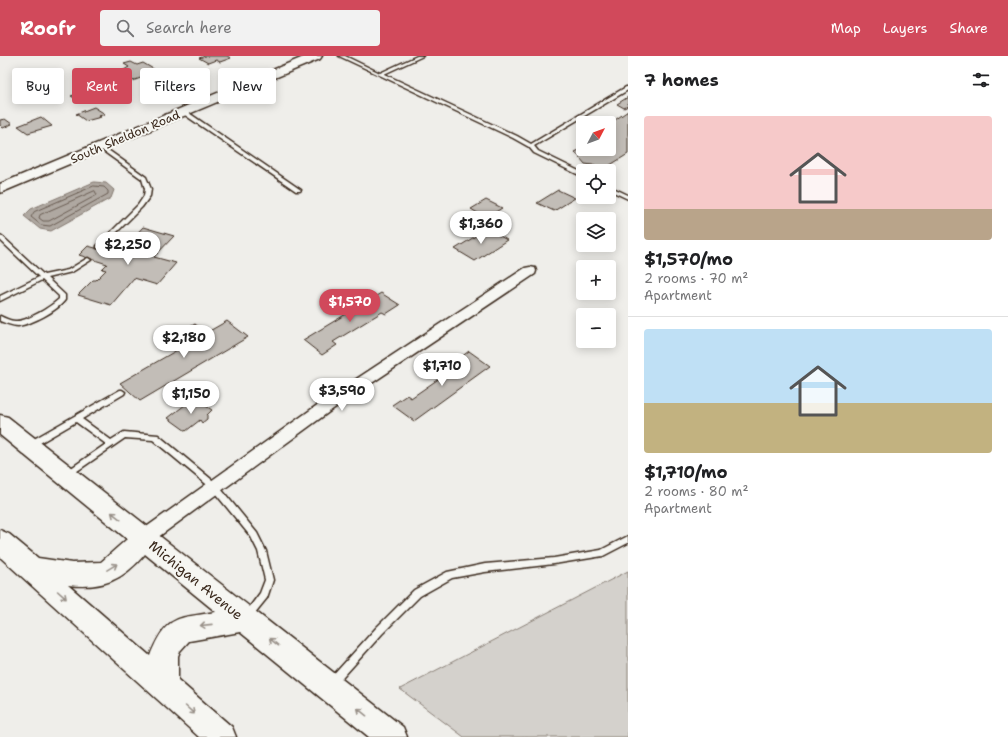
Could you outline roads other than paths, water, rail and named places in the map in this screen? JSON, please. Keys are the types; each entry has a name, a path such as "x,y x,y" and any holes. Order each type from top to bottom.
{"main road":[{"name":"Michigan Avenue","path":"0,423 392,737"},
{"path":"33,568 76,574 109,570 132,553 144,538"},
{"path":"0,541 33,568 221,737"},
{"path":"164,687 164,656 169,642 179,632 189,627 244,619"}],"street":[{"name":"South Sheldon Road","path":"0,189 316,56"},
{"path":"144,538 328,405 530,271"}],"lane":[{"path":"341,56 531,146 536,152 576,172"},
{"path":"381,74 421,56"},
{"path":"531,146 628,88"},
{"path":"184,112 298,190"},
{"path":"99,246 140,206 147,196 148,189 144,178 100,147"},
{"path":"616,191 628,197"},
{"path":"0,237 62,295 62,300 56,306 21,323 10,323 0,318"},
{"path":"0,299 43,277 70,270 88,260"},
{"path":"28,446 122,392"},
{"path":"76,418 111,444"},
{"path":"65,476 124,434 155,436 214,486 254,535 267,566 269,580 264,594 244,619"},
{"path":"329,686 378,630 417,593 450,575 485,568 554,561 603,553 628,539"}],"water":[{"path":"94,182 106,183 114,190 111,198 51,231 40,229 24,216 31,209"}]}
